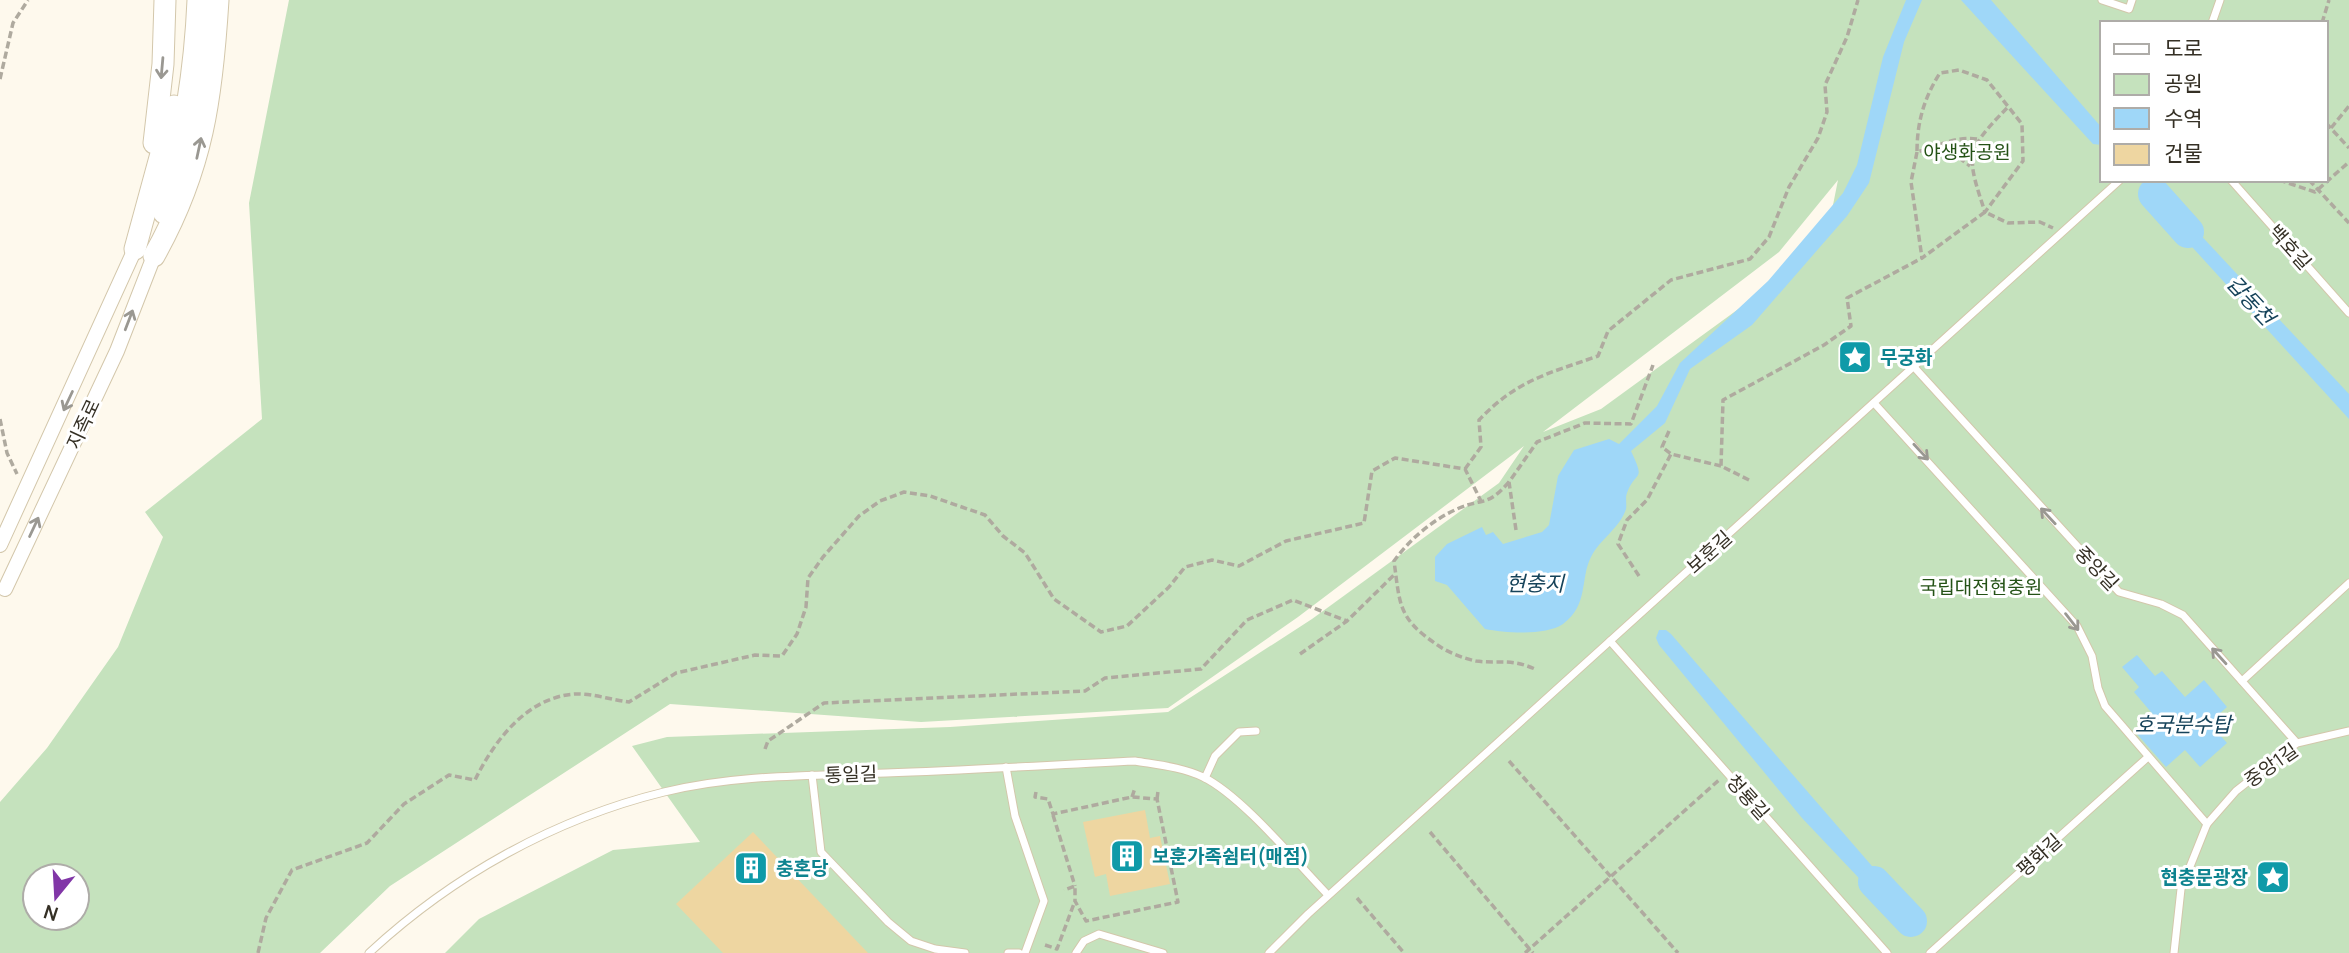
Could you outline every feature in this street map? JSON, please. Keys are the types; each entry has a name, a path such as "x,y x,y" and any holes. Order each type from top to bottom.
{"main road":[{"path":"144,252 166,0"},
{"path":"144,252 182,67 184,0"},
{"path":"144,252 180,155 191,87 198,0"},
{"path":"144,252 174,219 196,163 213,84 218,0"}],"street":[{"name":"지족로","path":"0,545 144,252"},
{"name":"지족로","path":"5,589 117,351 144,252"}],"lane":[{"path":"2102,0 2129,9 2132,0"},
{"path":"2213,21 2220,0"},
{"name":"보훈길","path":"1269,953 1297,923 2118,182"},
{"name":"백호길","path":"2233,182 2349,313"},
{"name":"중앙길","path":"1914,367 2119,592 2161,604 2183,615 2297,743"},
{"path":"1874,403 2077,626 2092,656 2098,688 2105,706 2207,824"},
{"path":"2242,681 2349,583"},
{"name":"청룡길","path":"1610,641 1886,953"},
{"path":"1205,778 1215,756 1239,732 1256,731"},
{"name":"중앙1길","path":"2174,953 2181,890 2207,824 2236,790 2297,743 2349,731"},
{"name":"평화길","path":"1930,953 2148,757"},
{"name":"통일길","path":"369,953 431,899 490,862 560,827 620,804 667,791 812,775 1136,761 1181,768 1205,778 1230,794 1328,895"},
{"path":"1006,767 1015,816 1044,901 1026,953"},
{"path":"812,775 821,852 888,922 911,941 935,949 965,953"},
{"path":"1076,953 1084,940 1099,934 1163,953"},
{"path":"1008,953 1019,953"}],"path":[{"path":"0,79 13,23 28,0"},
{"path":"1465,469 1481,447 1479,420 1498,400 1522,383 1598,356 1608,331 1671,280 1750,259 1769,237 1789,187 1818,138 1827,112 1825,85 1847,37 1858,0"},
{"path":"2323,21 2329,0"},
{"path":"1721,466 1723,400 1825,345 1851,326 1847,298 1922,258 1985,212 2023,161 2022,124 1987,80 1959,70 1940,72 1923,105 1917,128 1917,152 1911,182 1922,258"},
{"path":"2348,104 2330,128 2349,148"},
{"path":"2007,108 1977,139 1970,166 1985,212 2008,223 2040,222 2063,232"},
{"path":"1917,152 1942,145 1956,136 1977,139"},
{"path":"1942,145 1970,166"},
{"path":"2328,180 2349,162"},
{"path":"2285,182 2315,192 2326,182"},
{"path":"2311,182 2349,223"},
{"path":"1535,669 1516,661 1476,661 1446,651 1412,628 1399,600 1394,561 1409,540 1457,509 1493,500 1537,442 1585,422 1631,424 1653,366"},
{"path":"0,419 7,453 26,492"},
{"path":"1669,431 1662,447 1671,454 1721,466 1749,480"},
{"path":"1639,576 1618,544 1627,520 1647,499 1671,454"},
{"path":"258,953 266,918 292,870 367,843 404,804 449,775 475,780 502,734 546,702 575,694 629,702 676,673 755,655 782,656 797,634 806,607 808,578 859,516 880,501 904,492 930,496 985,515 1003,536 1025,553 1054,599 1101,632 1127,626 1169,587 1185,567 1212,560 1239,566 1286,541 1364,523 1372,471 1395,458 1465,469"},
{"path":"1465,469 1482,503"},
{"path":"1509,482 1516,530"},
{"path":"1300,654 1347,621 1395,574"},
{"path":"765,750 768,741 824,703 1084,691 1105,678 1201,669 1247,620 1293,600 1347,621"},
{"path":"1509,761 1678,953"},
{"path":"1525,953 1532,951 1611,876 1727,773"},
{"path":"1132,797 1135,788"},
{"path":"1075,901 1086,921 1178,902 1157,799 1158,791"},
{"path":"1036,792 1035,797 1048,799 1075,886 1075,901 1057,949 1045,946"},
{"path":"1053,814 1132,797 1157,799"},
{"path":"1430,832 1532,951"},
{"path":"1064,890 1075,886"},
{"path":"1357,898 1404,953"}],"green space":[{"path":"289,0 2349,0 2349,953 445,953 479,919 613,850 700,842 632,746 667,737 950,727 1168,712 1312,619 1499,483 1524,446 1298,617 1168,708 921,722 670,704 390,886 320,953 0,953 0,802 47,748 118,647 163,537 145,512 262,419 249,203","holes":["1838,180 1827,235 1803,262 1601,409 1543,432 1779,252"]}],"water":[{"name":"현충지","path":"1906,0 1922,0 1904,42 1869,183 1847,216 1752,325 1690,369 1665,423 1631,451 1639,472 1627,493 1626,509 1591,557 1580,600 1571,617 1555,628 1536,632 1485,629 1447,585 1435,581 1435,557 1447,544 1482,527 1486,535 1493,532 1503,544 1542,532 1549,525 1558,476 1574,450 1609,439 1619,444 1657,406 1680,363 1768,281 1843,193 1857,165 1883,57"},
{"path":"1961,0 1991,0 2100,126 2100,145 2093,144"},
{"path":"2166,198 2349,394 2349,419 2162,214 2160,200"},
{"path":"1659,630 1666,630 1671,634 1904,903 1903,914 1892,913 1802,818 1659,645 1656,638"},
{"name":"호국분수탑","path":"2137,655 2155,676 2162,671 2185,697 2204,680 2227,707 2209,723 2227,743 2200,767 2185,750 2166,767 2137,734 2156,718 2134,692 2139,687 2122,667"}],"building":[{"name":"보훈가족쉼터(매점)","path":"1145,810 1150,838 1160,836 1170,884 1110,896 1106,874 1095,877 1083,822"},
{"name":"충혼당","path":"753,832 868,953 723,953 676,904"}],"waterway":[{"name":"갑동천","path":"2154,194 2188,232"},
{"path":"1874,882 1911,921"}],"place":[{"name":"무궁화","path":"1855,357"},
{"name":"보훈가족쉼터(매점)","path":"1127,856"},
{"name":"충혼당","path":"751,868"},
{"name":"현충문광장","path":"2273,877"}],"park label":[{"name":"야생화공원","path":"1967,152"},
{"name":"국립대전현충원","path":"1981,587"}]}
